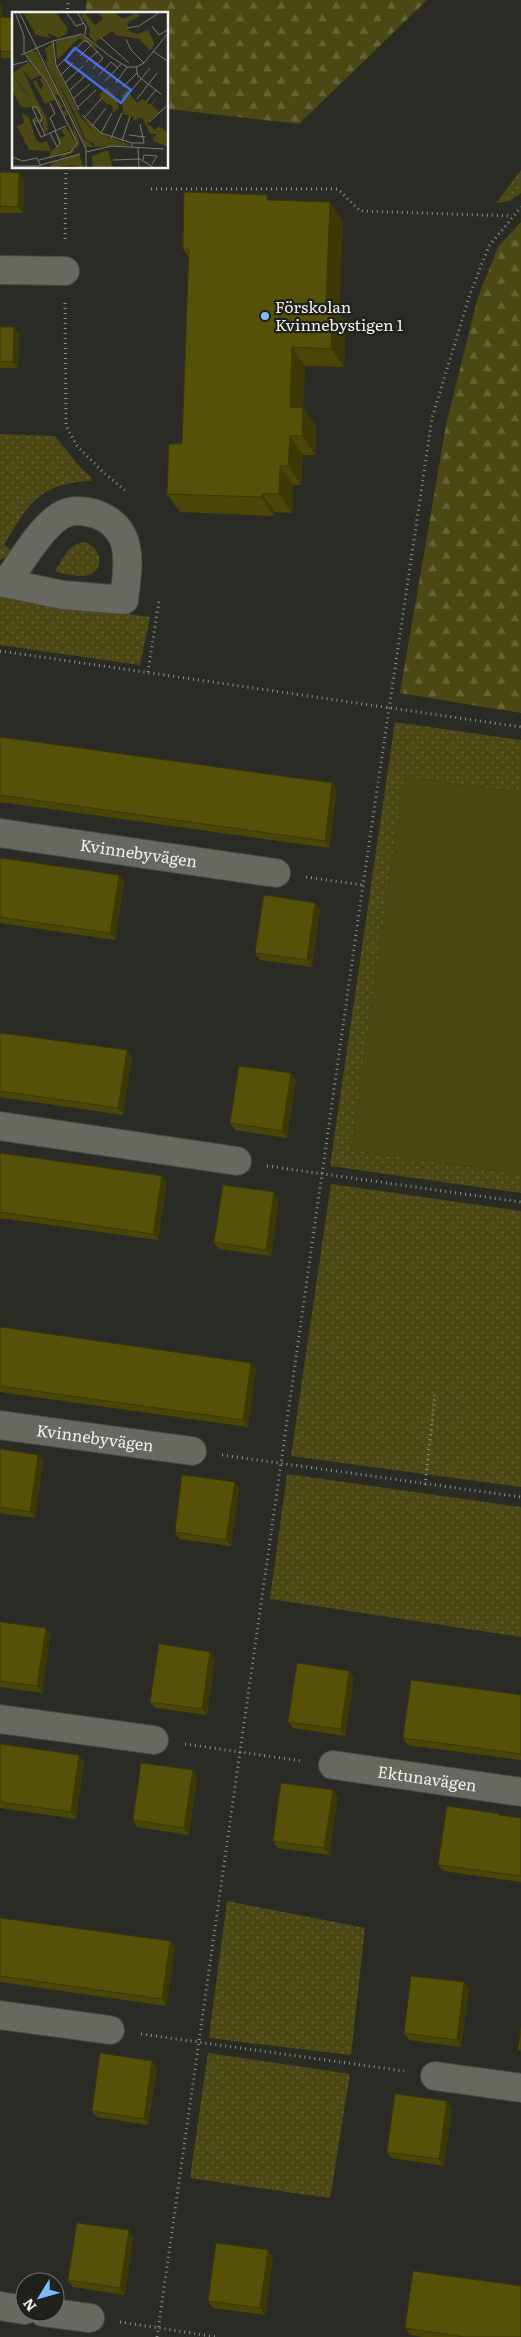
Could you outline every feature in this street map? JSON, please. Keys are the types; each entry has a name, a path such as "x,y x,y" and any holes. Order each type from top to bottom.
{"street":[{"path":"0,270 65,271"},
{"name":"Kvinnebyvägen","path":"0,833 276,873"},
{"path":"0,1126 238,1161"},
{"name":"Kvinnebyvägen","path":"0,1424 192,1451"},
{"path":"0,1719 154,1740"},
{"name":"Ektunavägen","path":"333,1765 521,1792"},
{"path":"0,2015 110,2030"},
{"path":"436,2076 521,2088"},
{"path":"0,2306 15,2308"},
{"path":"65,2315 90,2318"}],"path":[{"path":"66,169 66,426 78,446 103,472 133,497"},
{"path":"151,189 338,189 360,211 512,216"},
{"path":"157,2337 363,885 432,418 470,294 489,246 521,207"},
{"path":"148,672 159,598"},
{"path":"0,651 521,727"},
{"path":"276,873 363,885"},
{"path":"238,1161 322,1175 521,1202"},
{"path":"425,1484 435,1395"},
{"path":"192,1451 521,1497"},
{"path":"154,1740 333,1765"},
{"path":"110,2030 436,2076"},
{"path":"90,2318 217,2337"}],"green space":[{"path":"86,0 427,0 299,124 169,109 169,12 86,12"},
{"path":"521,170 521,193 510,201 496,203"},
{"path":"521,222 521,713 400,693 446,425 478,297 498,247"},
{"path":"0,434 55,436 80,467 91,477 91,481 59,486 37,498 20,518 4,545 13,552 0,560"},
{"path":"85,542 98,553 99,564 94,572 80,576 55,572 70,549 79,543"},
{"path":"0,597 150,617 140,665 0,645"},
{"path":"395,722 521,740 521,793 404,777 351,1150 521,1174 521,1193 330,1166"},
{"path":"404,777 521,793 521,1174 351,1150"},
{"path":"331,1184 521,1211 521,1487 291,1456"},
{"path":"287,1474 521,1507 521,1637 270,1599"},
{"path":"227,1901 365,1928 351,2055 209,2038"},
{"path":"208,2053 350,2074 330,2198 190,2178"}],"building":[{"path":"0,17 12,18 12,52 0,51"},
{"path":"0,172 19,173 18,207 0,206"},
{"path":"184,192 267,195 267,200 330,202 326,303 333,303 331,349 292,347 290,407 303,408 302,436 290,436 288,466 280,466 279,494 262,494 261,497 167,494 169,444 182,444 189,249 183,249"},
{"path":"0,327 14,327 13,362 0,361"},
{"path":"0,737 332,783 325,841 0,795"},
{"path":"0,858 119,875 110,933 0,917"},
{"path":"264,895 315,903 307,960 255,953"},
{"path":"0,1033 127,1050 118,1108 0,1091"},
{"path":"239,1066 291,1073 282,1131 230,1123"},
{"path":"0,1153 162,1176 153,1234 0,1212"},
{"path":"223,1185 274,1192 266,1250 214,1242"},
{"path":"0,1327 251,1363 243,1420 0,1386"},
{"path":"0,1449 38,1455 30,1512 0,1507"},
{"path":"182,1475 235,1482 226,1540 175,1532"},
{"path":"0,1622 46,1628 37,1686 0,1681"},
{"path":"159,1644 210,1652 202,1709 150,1702"},
{"path":"297,1663 349,1671 341,1729 288,1722"},
{"path":"411,1680 521,1695 521,1754 403,1738"},
{"path":"0,1744 79,1755 71,1812 0,1802"},
{"path":"141,1763 193,1770 184,1828 133,1820"},
{"path":"281,1783 333,1790 324,1848 273,1841"},
{"path":"447,1806 521,1818 521,1876 438,1865"},
{"path":"0,1918 170,1941 162,1999 0,1976"},
{"path":"411,1976 464,1982 457,2040 404,2033"},
{"path":"521,2027 521,2051 518,2050"},
{"path":"100,2053 152,2061 144,2119 92,2111"},
{"path":"395,2094 447,2101 439,2159 387,2152"},
{"path":"77,2223 129,2230 120,2288 68,2280"},
{"path":"216,2243 268,2250 260,2308 208,2301"},
{"path":"413,2271 521,2286 521,2337 465,2337 405,2328"}],"place":[{"name":"Förskolan Kvinnebystigen 1","path":"265,316"}]}
